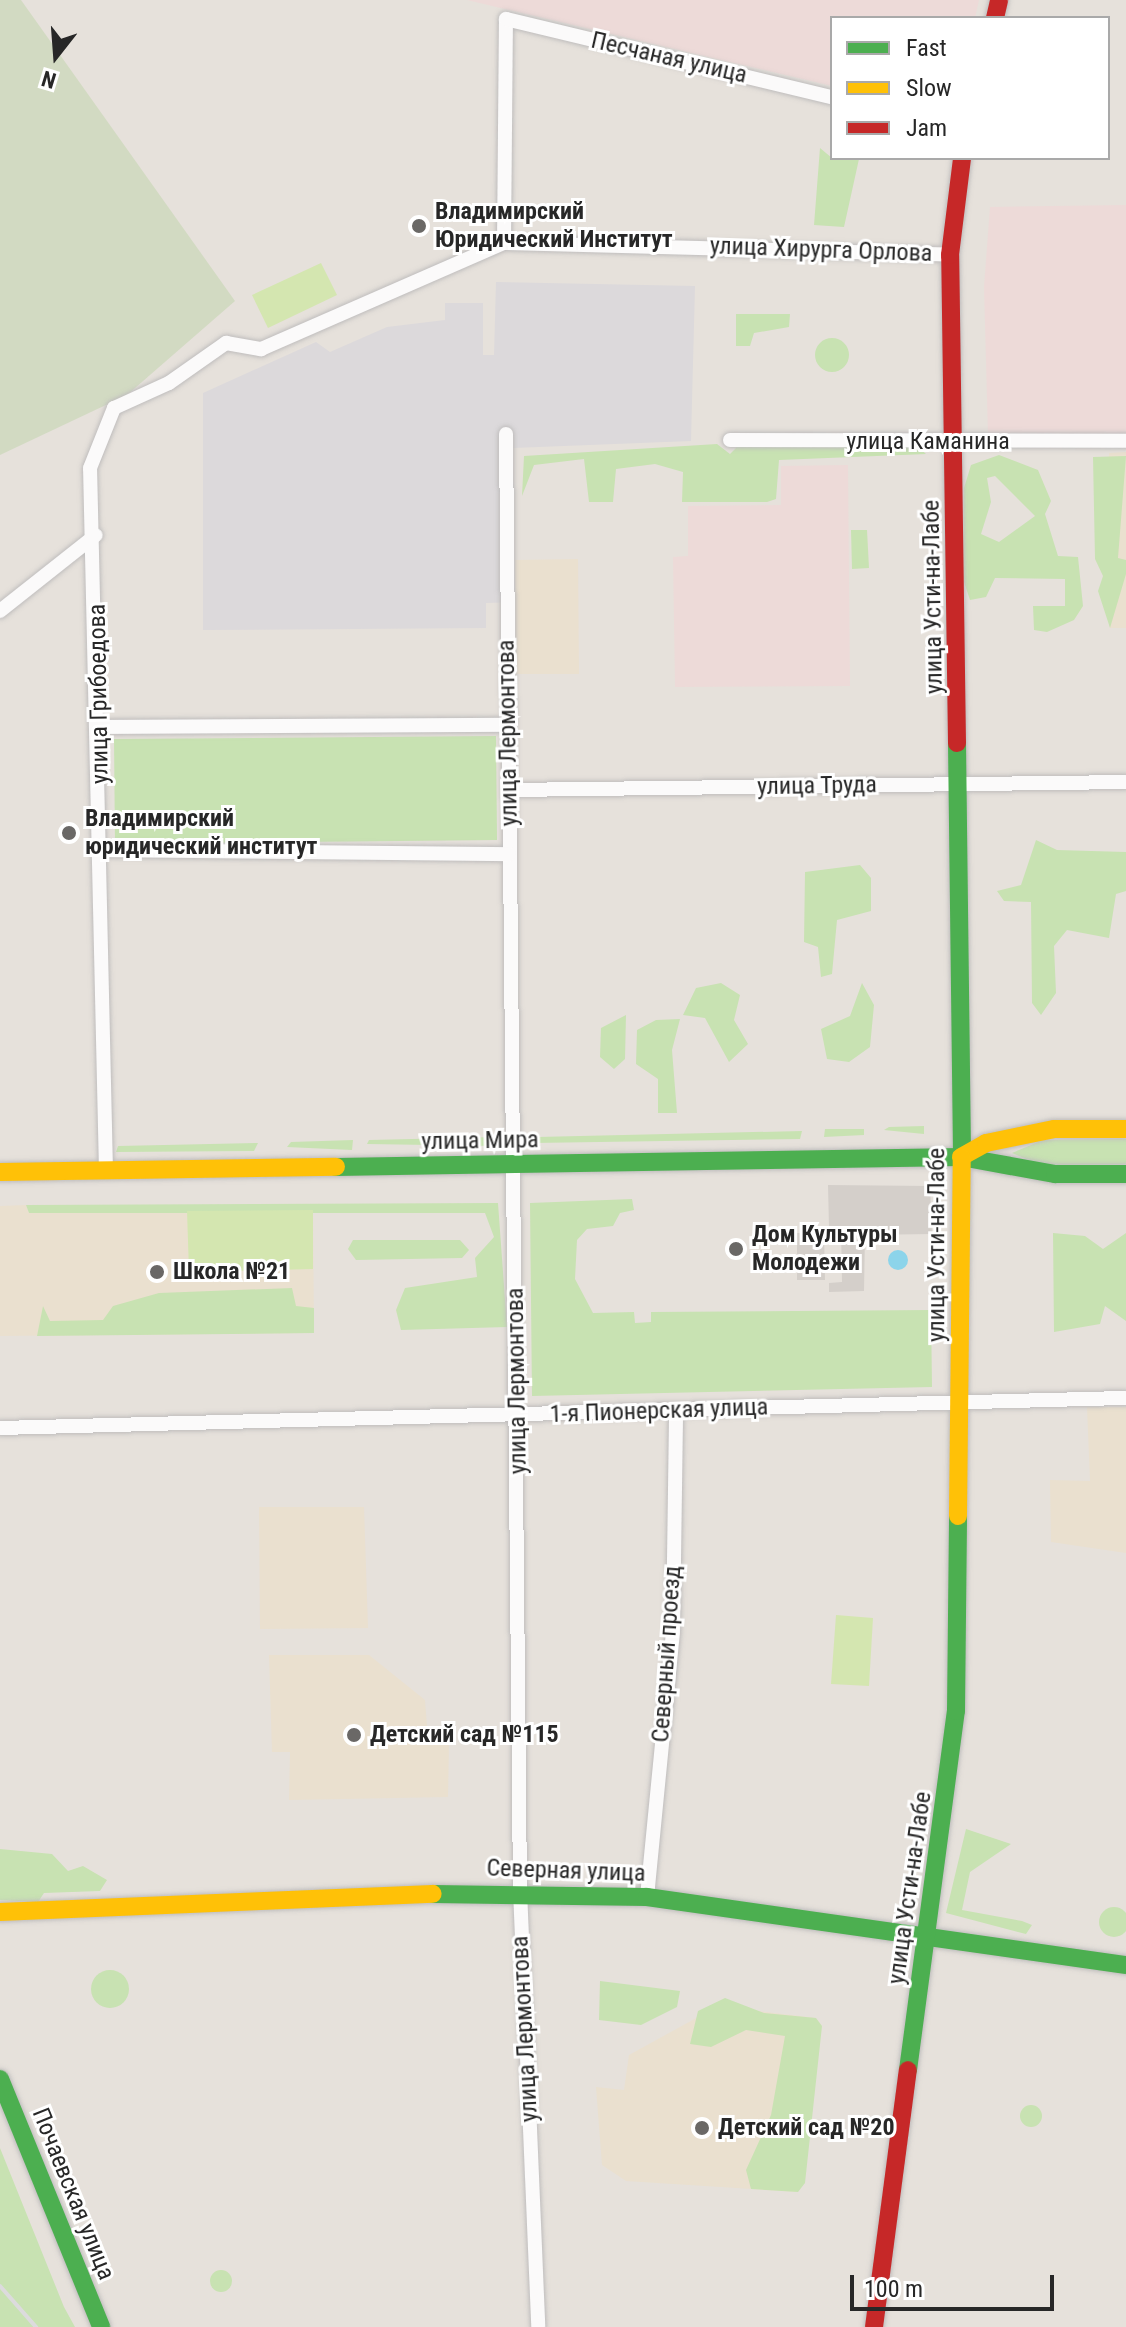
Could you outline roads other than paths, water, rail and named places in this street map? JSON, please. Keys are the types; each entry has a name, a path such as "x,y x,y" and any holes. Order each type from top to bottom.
{"street":[{"name":"Песчаная улица","path":"504,243 506,19 830,97"},
{"name":"улица Усти-на-Лабе","path":"874,2327 956,1711 961,1157 955,443 950,255 962,160"},
{"name":"улица Хирурга Орлова","path":"91,457 114,408 169,383 226,343 261,349 504,243 950,255"},
{"name":"улица Лермонтова","path":"506,434 512,1164 518,1415 520,1890 538,2327"},
{"name":"улица Каманина","path":"730,440 955,443 1126,441"},
{"name":"улица Грибоедова","path":"91,457 96,535 106,1171"},
{"path":"0,611 96,535"},
{"path":"99,727 508,725"},
{"name":"улица Труда","path":"509,790 1126,782"},
{"path":"102,850 509,854"},
{"name":"улица Мира","path":"961,1157 986,1143 1054,1129 1126,1129"},
{"name":"улица Мира","path":"0,1172 961,1157 1055,1174 1126,1174"},
{"name":"1-я Пионерская улица","path":"0,1428 1126,1398"},
{"name":"Северный проезд","path":"647,1897 673,1632 676,1411"},
{"name":"Северная улица","path":"0,1912 520,1890 647,1897 1126,1965"},
{"name":"Почаевская улица","path":"0,2079 101,2327"}],"water":[{"path":"898,1250 905,1253 908,1260 905,1267 898,1270 891,1267 888,1260 891,1253"}],"railway":[{"path":"0,2286 36,2327"}],"place":[{"name":"Владимирский Юридический Институт","path":"419,226"},
{"name":"Владимирский юридический институт","path":"69,833"},
{"name":"Дом Культуры Молодежи","path":"736,1249"},
{"name":"Школа №21","path":"157,1272"},
{"name":"Детский сад №115","path":"354,1735"},
{"name":"Детский сад №20","path":"702,2128"}]}
